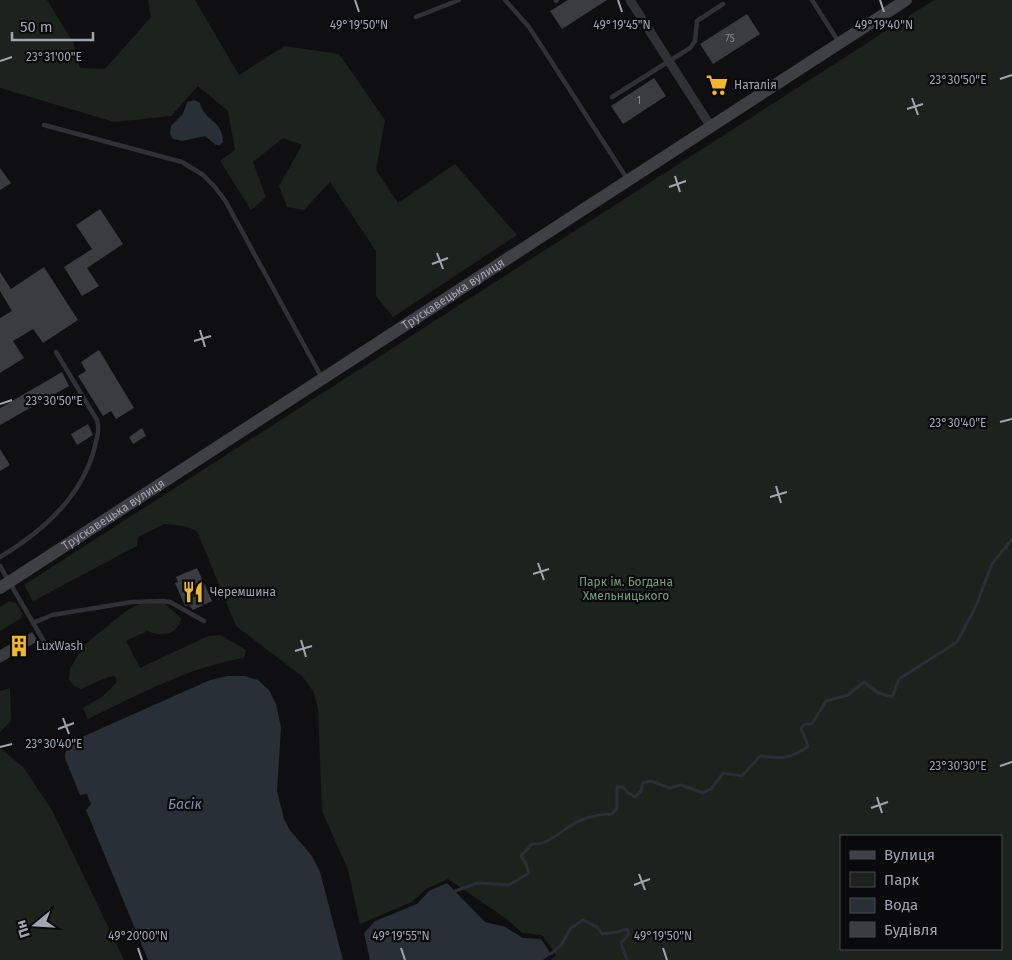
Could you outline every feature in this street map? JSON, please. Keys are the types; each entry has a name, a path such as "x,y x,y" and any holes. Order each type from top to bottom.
{"main road":[{"name":"Трускавецька вулиця","path":"5,585 906,0"}],"street":[{"path":"630,0 711,127"}],"lane":[{"path":"416,17 459,0"},
{"path":"505,0 529,27 628,181"},
{"path":"812,0 840,43"},
{"path":"612,97 694,45 697,21 723,4"},
{"path":"44,125 182,162 203,175 226,202 322,380"},
{"path":"0,558 32,537 53,516 75,491 92,458 98,431 97,420 56,352"},
{"path":"0,566 5,585 33,623 46,645"},
{"path":"33,623 44,617 62,613 132,602 163,601 170,602 204,621"}],"green space":[{"path":"0,0 47,0 73,42 80,68 105,69 151,17 148,0 195,0 239,75 285,46 339,54 385,120 376,170 398,203 455,164 517,235 393,317 376,296 376,251 330,182 304,210 287,207 279,186 302,145 283,138 253,162 266,197 251,210 220,161 235,150 228,111 198,86 171,116 114,122 0,88"},
{"name":"Парк ім. Богдана Хмельницького","path":"934,0 1012,0 1012,960 550,960 556,955 542,935 522,933 507,919 448,879 426,889 412,902 360,924 348,870 322,811 318,708 313,691 302,676 236,626 197,531 185,526 164,524 138,537 137,546 33,601 24,585"},
{"path":"9,601 16,603 22,613 21,618 0,631 0,607"},
{"path":"164,603 181,618 177,628 163,634 147,631 126,641 140,668 208,636 221,635 246,650 244,658 223,662 183,675 88,719 83,708 103,696 117,682 115,676 108,677 81,689 74,686 69,680 70,669 83,646 126,611 139,604"},
{"path":"10,688 11,721 0,732 0,691"},
{"path":"0,748 23,767 53,812 124,960 0,960"}],"water":[{"path":"194,100 200,103 205,114 220,129 223,142 220,145 216,145 205,136 182,141 173,139 170,134 171,126 183,114 187,102"},
{"name":"Басік","path":"227,676 245,676 258,680 269,690 276,704 281,727 277,791 284,819 289,829 312,856 320,872 343,960 148,960 86,810 91,804 87,794 80,795 65,758 66,751 70,745 82,737 210,680"},
{"path":"447,883 485,922 505,927 523,938 541,939 551,954 543,960 370,960 364,933 375,921 417,904 429,891"}],"building":[{"path":"568,0 607,0 562,29 550,11"},
{"path":"747,14 760,34 713,64 700,44"},
{"path":"654,78 666,96 623,124 611,106"},
{"path":"0,168 11,183 0,190"},
{"path":"100,209 123,244 87,268 99,286 82,296 64,267 92,249 76,225"},
{"path":"44,267 78,320 43,343 33,329 13,341 24,358 0,373 0,318 12,311 0,291 0,272 11,289"},
{"path":"99,350 134,408 116,419 111,411 103,416 78,376 86,371 81,362"},
{"path":"62,372 69,386 0,425 0,408"},
{"path":"88,424 93,435 77,445 71,434"},
{"path":"142,428 146,436 133,444 129,437"},
{"path":"0,449 10,465 0,471"},
{"name":"Черемшина","path":"197,568 212,601 193,610 189,605 185,606 175,583 178,582 176,577"},
{"name":"LuxWash","path":"32,632 38,641 0,663 0,650"}],"waterway":[{"path":"454,893 478,883 509,885 529,873 521,856 532,844 545,842 581,820 604,814 612,814 617,808 617,787 623,787 635,797 641,791 643,783 651,781 670,788 681,785 703,793 711,789 723,773 742,776 760,756 774,758 791,756 808,746 801,728 805,724 812,724 826,701 848,695 864,682 878,693 892,697 899,679 957,642 976,606 992,564 1012,539"},
{"path":"548,954 551,954 561,945 571,928 583,920 597,927 602,934 627,929 629,934 621,943 627,960"}],"place":[{"name":"Наталія","path":"717,85"},
{"name":"Черемшина","path":"193,592"},
{"name":"LuxWash","path":"19,646"}]}
